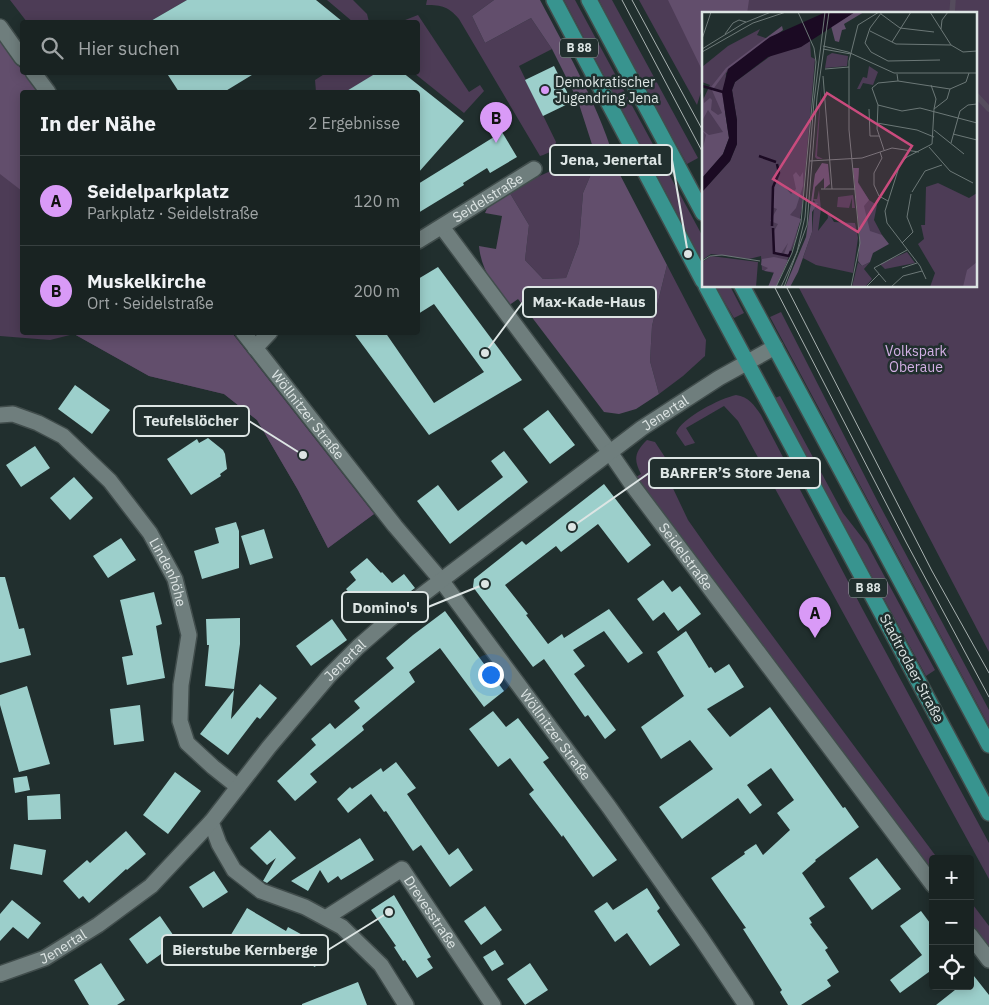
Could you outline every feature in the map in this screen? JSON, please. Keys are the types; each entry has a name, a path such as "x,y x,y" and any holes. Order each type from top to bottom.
{"main road":[{"name":"B 88","path":"554,0 702,279"},
{"name":"B 88","path":"590,0 702,211"},
{"name":"Stadtrodaer Straße","path":"707,288 989,813"},
{"name":"B 88","path":"743,288 989,745"}],"street":[{"path":"0,27 20,55"},
{"path":"35,75 46,90"},
{"name":"Seidelstraße","path":"420,240 534,170"},
{"name":"Seidelstraße","path":"442,227 633,486 929,880"},
{"name":"Wöllnitzer Straße","path":"245,335 395,526 442,581 615,815 746,1005"},
{"path":"256,348 267,335"},
{"name":"Jenertal","path":"0,974 46,958 98,925 151,886 211,822 275,740 329,676 389,620 609,451 668,410 746,362 775,347"},
{"name":"Lindenhöhe","path":"0,415 13,414 38,423 63,436 110,481 150,533 175,579 189,635 181,684 180,721 187,743 238,787"},
{"path":"211,822 219,844 234,870 262,890 327,917 342,927 381,965 406,1005"},
{"name":"Drevesstraße","path":"327,917 402,869 492,1005"},
{"path":"974,940 989,960"}],"green space":[{"path":"10,0 187,0 152,20 25,20"},
{"path":"327,0 353,0 367,14 368,20 351,20"},
{"path":"427,0 494,0 472,16 485,43 531,18 552,49 519,66 556,142 551,151 540,156 459,19 445,8 426,5"},
{"path":"564,0 575,0 702,235 702,261"},
{"path":"599,0 612,0 698,158 687,164 627,56"},
{"name":"Volkspark Oberaue","path":"639,0 989,0 989,652 799,288 976,288 976,12 702,12 702,93 697,105"},
{"path":"418,15 469,92 480,85 484,91 464,113 416,75 420,75 420,20 405,20"},
{"path":"0,41 20,68 20,75 25,75 37,90 20,90 20,335 70,335 50,340 0,336"},
{"path":"323,75 375,75 348,90 316,90 315,80"},
{"path":"597,160 583,193 579,243 566,278 543,279 525,260 529,225 508,190 553,170"},
{"path":"667,265 706,340 705,356 659,394 650,361 652,326"},
{"path":"716,288 731,288 744,313 734,318"},
{"path":"781,312 879,504 989,710 989,726 770,317"},
{"path":"76,335 234,335 374,514 328,548 298,490 257,420 224,394 149,376"},
{"path":"736,395 748,400 761,415 863,610 989,843 989,879 738,421 724,406 686,428 695,443 685,446 676,433 679,427 693,415 712,404"},
{"path":"780,396 843,513 867,544 935,670 926,676 775,398"},
{"path":"647,440 655,442 674,471 669,480 688,520 935,855 929,855 929,867 636,477 641,474 636,460 640,448"},
{"path":"974,906 989,926 989,948 974,928"}],"shaded area":[{"path":"494,0 540,0 593,104 617,169 667,265 652,326 650,361 659,394 636,409 619,414 604,412 518,299 508,306 489,278 480,255 479,246 496,249 502,216 485,213 490,202 508,190 529,225 525,260 543,279 566,278 579,243 583,193 597,160 578,101 552,49 531,18 485,43 472,16"},
{"path":"668,0 749,0 747,12 702,12 702,70"},
{"path":"0,41 20,68 20,75 25,75 37,90 20,90 20,189 0,174"},
{"path":"76,335 234,335 374,514 328,548 298,490 257,420 224,394 149,376"}],"building":[{"path":"187,0 316,0 341,20 152,20"},
{"path":"554,66 572,102 543,116 525,80"},
{"path":"168,75 252,75 227,90 178,90"},
{"path":"373,75 406,75 464,121 420,171 420,90 348,90"},
{"path":"502,132 517,157 490,173 487,168 463,183 464,185 420,212 420,183"},
{"path":"438,267 522,380 429,435 355,335 387,335 434,403 484,372 434,304 420,313 420,278"},
{"path":"75,385 110,410 92,434 58,409"},
{"path":"548,410 575,445 550,464 523,429"},
{"path":"208,438 223,450 227,469 220,474 221,476 191,495 167,459 197,439 199,443"},
{"path":"35,446 50,468 21,487 6,465"},
{"path":"504,451 528,482 450,544 417,501 438,485 458,511 503,477 491,461"},
{"path":"74,477 93,498 70,520 50,498"},
{"path":"604,484 651,545 628,563 598,524 561,552 556,546 505,585 528,614 526,615 548,644 562,634 564,638 609,609 643,653 628,663 604,631 573,650 585,666 574,674 616,730 605,739 588,715 585,717 544,659 533,667 473,587 474,579 522,541 526,545"},
{"path":"236,522 239,531 239,568 202,579 194,551 219,543 215,528"},
{"path":"264,529 273,558 250,565 241,536"},
{"path":"121,538 136,560 108,578 93,556"},
{"path":"367,558 392,583 404,574 415,588 386,610 374,595 360,606 346,589 356,580 350,572"},
{"path":"0,577 5,577 19,629 24,628 31,655 0,663"},
{"path":"663,580 672,592 680,586 701,614 678,631 664,612 653,621 637,599"},
{"path":"154,592 162,624 156,626 165,678 127,685 122,657 133,655 120,600"},
{"path":"445,611 504,691 484,707 440,648 409,672 415,682 362,726 364,730 310,774 317,782 295,801 277,781 316,745 311,739 330,723 335,729 360,708 354,701 394,668 386,658"},
{"path":"240,618 240,644 234,689 205,686 209,645 207,645 206,619"},
{"path":"332,619 347,640 311,666 296,646"},
{"path":"686,631 709,668 711,667 715,673 729,664 744,687 707,709 730,737 770,707 843,808 845,807 859,827 815,860 802,873 825,907 809,918 812,923 810,924 828,948 825,950 839,972 827,980 831,986 801,1005 788,1005 780,992 782,990 743,929 746,928 711,878 756,844 763,855 790,830 777,813 794,800 771,768 747,785 762,805 750,814 738,798 682,839 659,807 713,769 690,740 661,759 641,727 684,696 657,652"},
{"path":"260,684 277,698 260,719 257,717 228,755 200,734 234,690 231,719"},
{"path":"27,686 50,764 19,772 0,705 0,695"},
{"path":"140,705 144,741 114,745 110,709"},
{"path":"493,711 506,727 518,718 549,758 543,762 617,860 593,877 563,835 562,837 529,794 534,790 510,758 498,767 469,729"},
{"path":"396,762 416,788 407,794 449,855 458,848 473,870 450,887 421,845 413,851 386,811 384,812 371,794 348,813 337,799 350,787 352,789 381,768 383,772"},
{"path":"175,772 201,791 168,834 143,815"},
{"path":"27,776 30,790 15,793 13,778"},
{"path":"60,794 61,819 28,820 27,796"},
{"path":"270,830 296,858 267,883 263,881 276,858 267,865 250,848"},
{"path":"126,831 146,854 126,869 89,903 83,896 79,899 63,881 87,860 90,863"},
{"path":"360,838 374,860 341,880 338,876 328,883 320,870 308,891 291,881"},
{"path":"14,844 46,850 42,875 10,869"},
{"path":"877,858 901,889 872,910 849,878"},
{"path":"214,871 228,892 203,908 189,887"},
{"path":"647,888 660,908 657,911 680,945 650,966 627,933 615,942 594,911 607,902 613,910"},
{"path":"394,895 431,957 427,959 433,968 417,978 405,960 403,961 394,947 396,946 371,910"},
{"path":"12,900 41,923 28,939 13,927 0,941 0,914"},
{"path":"485,906 502,930 481,945 464,921"},
{"path":"247,908 286,931 288,927 326,948 315,967 260,937 252,951 229,938"},
{"path":"921,911 929,922 929,972 900,993 890,980 922,955 900,926"},
{"path":"160,916 178,942 147,964 129,939"},
{"path":"495,950 504,964 492,971 483,957"},
{"path":"101,963 125,1000 117,1005 89,1005 74,980"},
{"path":"530,963 548,990 525,1005 507,979"},
{"path":"974,976 989,995 989,1005 936,1005 955,990 974,990"},
{"path":"358,982 367,1005 302,1005 302,1004"}],"waterway":[{"path":"952,12 953,0"},
{"path":"976,95 989,109"}],"tram line":[{"path":"622,0 702,151"},
{"path":"632,0 702,129"},
{"path":"775,288 906,542 989,697"},
{"path":"787,288 932,571 989,673"}],"place":[{"name":"Demokratischer Jugendring Jena","path":"545,90"},
{"name":"Muskelkirche","path":"496,143"},
{"name":"Jena, Jenertal","path":"688,254"},
{"name":"Max-Kade-Haus","path":"485,353"},
{"name":"Teufelslöcher","path":"303,455"},
{"name":"BARFER’S Store Jena","path":"572,527"},
{"name":"Domino's","path":"485,584"},
{"name":"Seidelparkplatz","path":"815,638"},
{"name":"Bierstube Kernberge","path":"389,912"}]}
